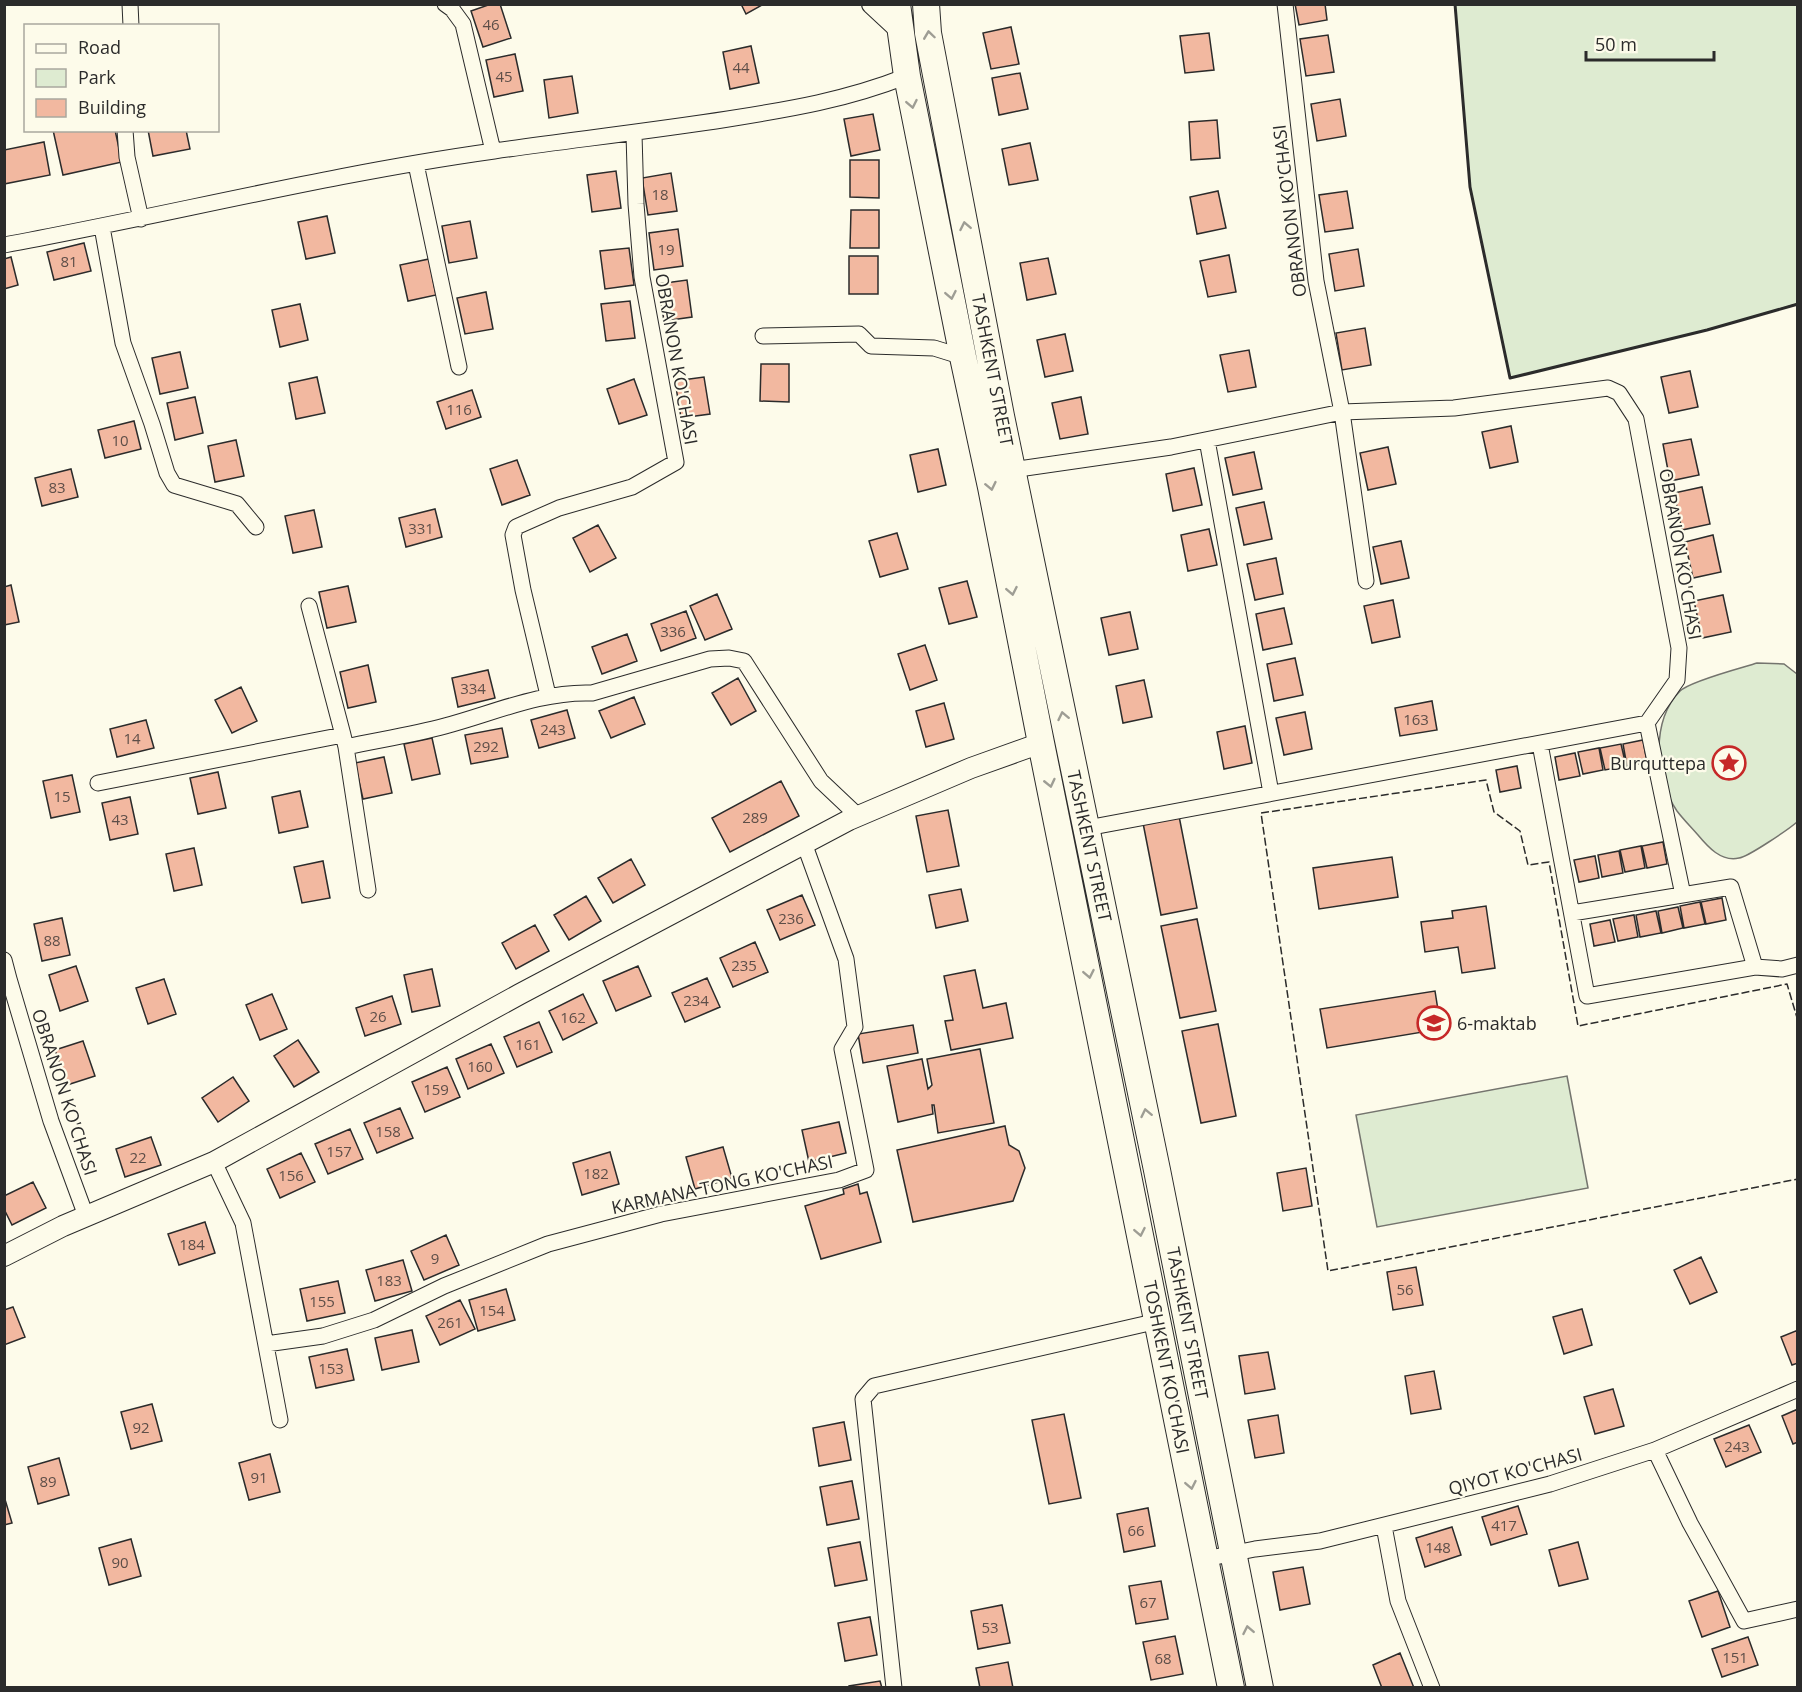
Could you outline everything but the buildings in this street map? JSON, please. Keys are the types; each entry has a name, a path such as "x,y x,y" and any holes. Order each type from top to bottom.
{"highway":[{"name":"TASHKENT STREET","path":"897,4 907,76 963,357 992,487 1041,744"},
{"name":"TASHKENT STREET","path":"926,4 931,44 1012,470 1155,1159 1260,1688"},
{"name":"TOSHKENT KO'CHASI","path":"1041,744 1205,1559"},
{"path":"1205,1559 1231,1688"}],"street":[{"path":"130,4 131,24"},
{"path":"445,4 452,9 463,24 493,151"},
{"path":"872,4 900,30"},
{"name":"OBRANON KO'CHASI","path":"1285,4 1316,281 1342,412 1366,581"},
{"path":"4,245 141,219 298,184 493,151 634,134 811,106 869,91 907,76"},
{"path":"125,132 127,157 141,219"},
{"name":"OBRANON KO'CHASI","path":"548,695 519,568 513,535 516,527 559,508 632,487 676,462 642,277 636,204 634,134"},
{"path":"416,164 459,367"},
{"path":"102,227 123,343 167,473 174,485 237,504 256,527"},
{"path":"763,336 859,334 871,346 933,348 963,357"},
{"name":"OBRANON KO'CHASI","path":"1012,470 1171,447 1342,412 1454,408 1608,388 1619,393 1636,419 1679,648 1677,680 1647,723"},
{"path":"1207,440 1271,793"},
{"path":"309,606 344,741 368,890"},
{"path":"99,783 344,741 444,727 548,695 574,692 592,693 710,659 729,658 744,661 821,781 858,816"},
{"path":"1087,828 1647,723 1683,895"},
{"path":"4,1256 86,1216 214,1162 530,988 858,816 971,768 1041,744"},
{"path":"1540,744 1587,996 1755,967 1782,969 1797,965"},
{"name":"KARMANA TONG KO'CHASI","path":"266,1344 323,1336 374,1320 444,1286 548,1244 661,1214 839,1180 866,1170 842,1049 855,1027 846,959 804,843"},
{"path":"1572,913 1731,887 1755,967"},
{"name":"OBRANON KO'CHASI","path":"4,960 7,980 51,1122 86,1216"},
{"path":"214,1162 243,1223 280,1420"},
{"path":"894,1688 863,1399 874,1386 1158,1321"},
{"name":"QIYOT KO'CHASI","path":"1205,1559 1254,1549 1320,1541 1550,1484 1655,1450 1797,1389"},
{"path":"1655,1450 1690,1523 1744,1621 1797,1609"},
{"path":"1384,1526 1398,1601 1432,1688"}],"green space":[{"path":"1455,5 1797,5 1797,304 1707,330 1510,378 1470,187"},
{"name":"Burquttepa","path":"1757,663 1784,664 1797,674 1797,822 1751,853 1732,859 1721,856 1711,849 1677,811 1669,798 1660,766 1660,733 1671,703 1680,691 1705,679"},
{"path":"1567,1076 1588,1188 1377,1227 1356,1115"}],"fence":[{"path":"1798,1021 1787,984 1578,1026 1549,862 1528,865 1520,831 1494,812 1486,780 1261,813 1328,1271 1798,1179"}],"wall":[{"path":"1455,4 1470,187 1510,378 1707,330 1798,304"}],"place":[{"name":"Burquttepa","path":"1729,763"},
{"name":"6-maktab","path":"1434,1023"}]}
